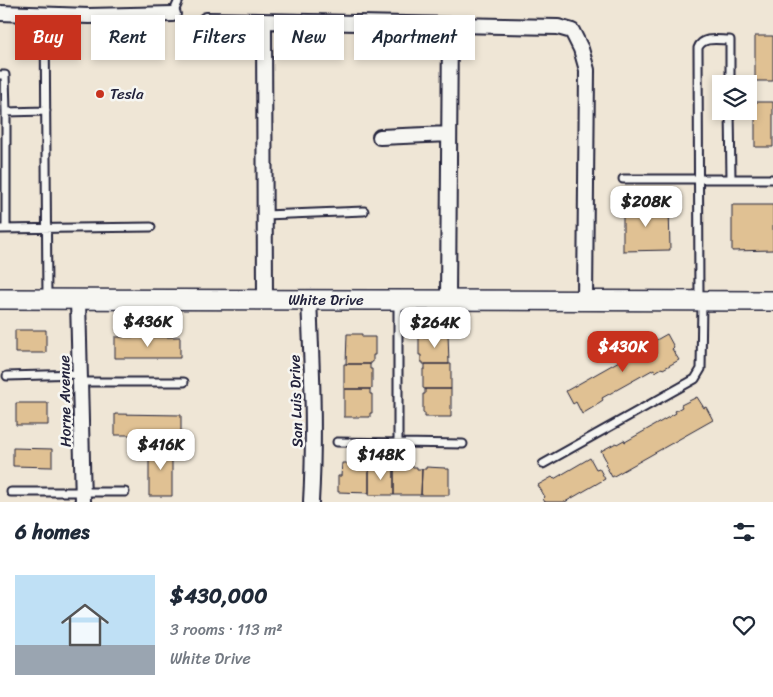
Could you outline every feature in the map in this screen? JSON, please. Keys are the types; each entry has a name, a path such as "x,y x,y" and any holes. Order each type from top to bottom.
{"street":[{"path":"0,13 90,16 173,14"},
{"path":"265,300 264,21 354,23"},
{"path":"475,25 558,27 572,31 581,49 586,70 585,301"},
{"path":"448,300 450,60"},
{"path":"380,136 449,134"},
{"name":"White Drive","path":"0,299 773,301"},
{"name":"Horne Avenue","path":"78,300 83,497"},
{"name":"San Luis Drive","path":"309,300 314,459 311,502"}],"lane":[{"path":"173,14 180,0"},
{"path":"45,14 47,300"},
{"path":"543,464 695,379 701,369 698,48 701,43 705,40 730,40 730,75"},
{"path":"0,75 5,75 6,112 3,229 151,227"},
{"path":"6,112 46,111"},
{"path":"730,120 731,179"},
{"path":"623,179 773,179"},
{"path":"265,215 364,212"},
{"path":"398,300 398,443"},
{"path":"7,376 184,382"},
{"path":"337,442 463,444"},
{"path":"11,492 83,497 125,492"}],"building":[{"path":"755,36 773,36 773,81 757,81 757,75 755,75"},
{"path":"757,102 773,102 773,147 755,147"},
{"path":"623,205 669,205 670,250 623,251"},
{"path":"732,205 773,205 773,250 732,251"},
{"path":"15,330 46,330 46,353 15,353"},
{"path":"432,333 448,333 449,364 423,364 421,362 419,337 432,337"},
{"path":"347,334 362,334 362,337 375,337 375,355 373,355 373,362 371,364 346,364"},
{"path":"667,334 674,347 672,349 679,360 655,372 654,369 602,398 603,400 597,405 582,414 576,402 573,404 566,391"},
{"path":"115,337 180,337 180,358 115,358"},
{"path":"344,364 370,364 370,369 372,369 372,388 344,389"},
{"path":"425,364 451,364 451,389 423,388 423,369 425,369"},
{"path":"344,389 370,389 370,394 372,394 372,413 370,413 370,417 344,417"},
{"path":"425,389 451,389 451,417 425,417 425,413 423,413 423,394 425,394"},
{"path":"697,397 704,408 706,407 713,420 612,477 601,451 624,440 625,442 676,413 675,411 682,407 681,405"},
{"path":"16,403 48,403 48,425 16,425"},
{"path":"115,414 181,415 181,435 115,435"},
{"path":"172,446 172,496 149,496 149,447"},
{"path":"13,448 52,449 52,467 13,466"},
{"path":"590,458 596,469 599,468 605,479 565,502 545,502 543,499 545,497 538,485 552,477 554,479"},
{"path":"342,463 360,463 360,465 367,465 369,467 369,493 338,492 338,476 341,476"},
{"path":"392,467 394,469 394,495 369,495 369,468"},
{"path":"399,467 417,467 417,469 422,469 421,495 394,495 394,469 399,469"},
{"path":"426,467 449,469 449,495 421,495 422,469 426,469"}],"place":[{"name":"Tesla","path":"100,94"}]}
